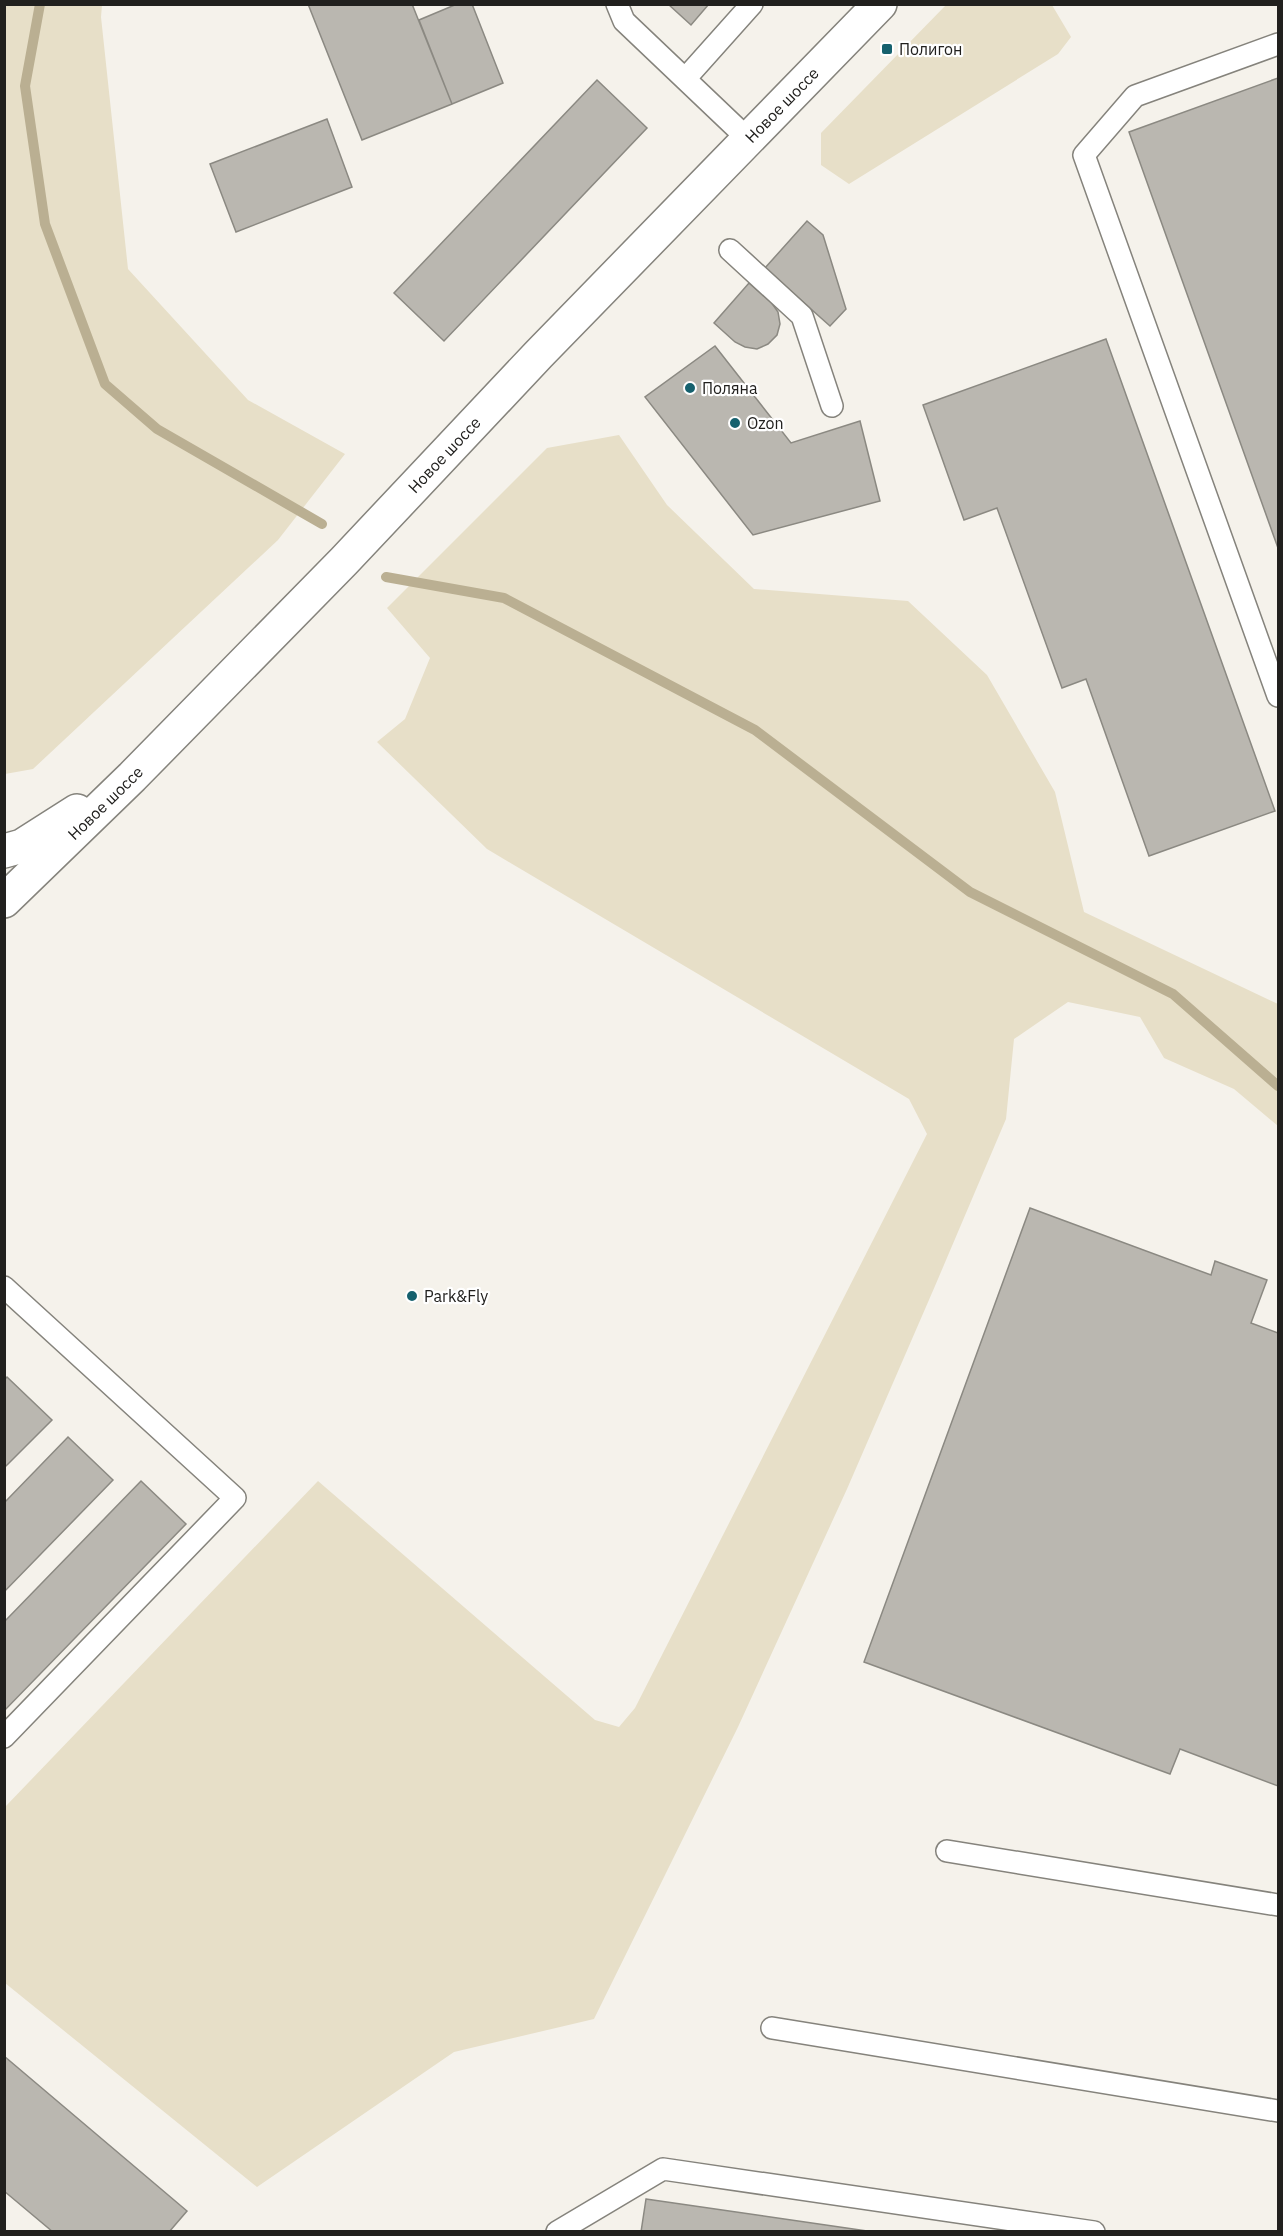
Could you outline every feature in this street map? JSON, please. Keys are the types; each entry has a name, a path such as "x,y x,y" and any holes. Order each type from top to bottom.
{"main road":[{"name":"Новое шоссе","path":"4,902 132,777 344,561 548,346 880,4"},
{"path":"4,851 22,846 132,777"}],"lane":[{"path":"617,4 624,21 748,139"},
{"path":"685,79 752,4"},
{"path":"1278,44 1135,96 1084,155 1278,696"},
{"path":"730,250 802,316 832,406"},
{"path":"4,1287 236,1498 4,1737"},
{"path":"947,1851 1278,1905"},
{"path":"772,2028 1278,2111"},
{"path":"557,2232 663,2169 1094,2232"}],"shaded area":[{"path":"5,4 102,5 101,17 128,269 248,400 345,454 278,540 33,769 5,774"},
{"path":"946,5 1052,5 1071,37 1058,54 849,184 821,165 821,133"},
{"path":"619,435 667,505 754,589 908,601 987,675 1055,792 1084,912 1278,1004 1278,1126 1234,1089 1164,1058 1140,1017 1068,1002 1014,1039 1006,1119 935,1286 847,1489 738,1727 594,2019 454,2052 257,2187 5,1983 5,1807 318,1481 595,1720 619,1727 635,1708 927,1134 909,1099 487,849 377,742 405,719 430,658 387,608 547,448"}],"building":[{"path":"308,4 412,4 452,104 362,140"},
{"path":"457,4 472,4 503,83 452,104 419,20"},
{"path":"668,4 709,4 691,25"},
{"path":"1278,78 1278,548 1129,132"},
{"path":"597,80 647,128 444,341 394,293"},
{"path":"327,119 352,187 236,232 210,164"},
{"path":"807,221 823,235 846,309 830,326 765,268"},
{"path":"749,283 771,302 778,312 780,324 777,335 768,344 757,349 735,342 714,323"},
{"path":"1106,339 1275,811 1149,856 1086,679 1062,688 997,508 964,520 923,405"},
{"path":"715,346 791,443 860,421 880,501 753,535 645,397"},
{"path":"1030,1208 1211,1275 1215,1261 1267,1280 1251,1323 1278,1333 1278,1786 1180,1749 1170,1774 864,1662"},
{"path":"7,1377 52,1420 4,1468 4,1380"},
{"path":"68,1437 113,1480 4,1592 4,1503"},
{"path":"141,1481 186,1524 4,1711 4,1622"},
{"path":"4,2056 187,2211 169,2232 53,2232 4,2191"},
{"path":"646,2199 874,2232 641,2232"}],"waterway":[{"path":"40,4 25,86 45,224 105,384 157,429 322,524"},
{"path":"386,577 504,598 755,730 970,892 1173,994 1278,1086"}],"place":[{"name":"Полигон","path":"887,49"},
{"name":"Поляна","path":"690,388"},
{"name":"Ozon","path":"735,423"},
{"name":"Park&Fly","path":"412,1296"}]}
